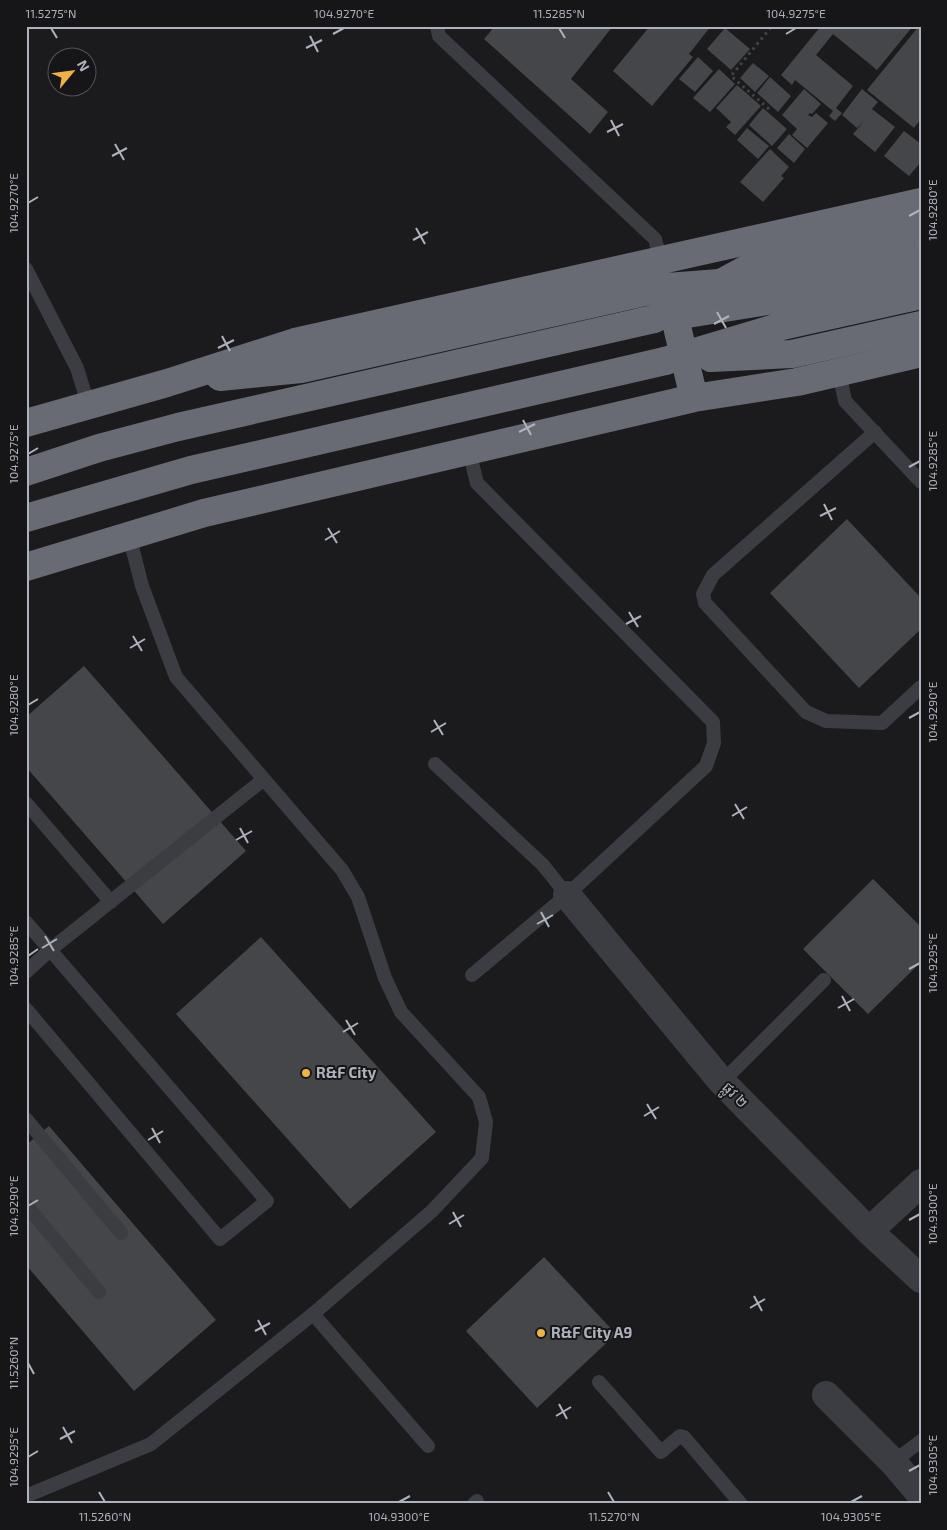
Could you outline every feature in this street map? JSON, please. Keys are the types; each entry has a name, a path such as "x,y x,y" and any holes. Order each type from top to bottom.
{"highway":[{"path":"26,423 166,383 295,342 921,202"},
{"path":"654,319 768,258 921,225"},
{"path":"166,383 301,369 667,287 772,279 921,246"},
{"path":"661,261 694,398"},
{"path":"26,472 100,448 178,427 654,319 779,299 921,268"},
{"path":"26,518 191,470 665,360 782,326 921,295"},
{"path":"665,360 792,354 921,325"},
{"path":"26,567 204,513 694,398 797,382 921,353"}],"street":[{"name":"ផ្លូវ ២","path":"567,896 722,1082 869,1231 921,1279"},
{"path":"869,1231 921,1183"},
{"path":"826,1395 893,1462 912,1496"}],"lane":[{"path":"437,26 439,36 655,239 661,261"},
{"path":"26,269 77,368 88,404"},
{"path":"839,372 845,401 921,482"},
{"path":"875,432 713,575 703,594 705,603 806,712 826,722 882,723 921,687"},
{"path":"469,450 477,483 712,722 714,743 706,766 567,896 472,975"},
{"path":"26,1496 151,1444 313,1314 432,1211 482,1158 486,1122 479,1096 401,1012 385,978 358,897 342,870 176,677 142,586 129,535"},
{"path":"435,764 543,865 567,896"},
{"path":"26,972 50,950 264,779"},
{"path":"26,803 111,902"},
{"path":"26,922 267,1201 220,1240 26,1009"},
{"path":"722,1082 824,980"},
{"path":"26,1120 121,1233"},
{"path":"26,1205 99,1292"},
{"path":"313,1314 428,1446"},
{"path":"599,1382 661,1452 680,1436 684,1437 741,1504"},
{"path":"893,1462 921,1441"}],"path":[{"path":"768,109 731,76 772,26"}],"building":[{"path":"495,26 613,26 571,79 608,112 590,134 484,39"},
{"path":"650,26 711,26 689,54 693,57 652,106 613,71"},
{"path":"821,26 913,26 877,70 833,34 816,55 853,86 836,108 842,113 835,121 829,116 833,111 795,80 792,85 781,75"},
{"path":"919,26 921,119 914,128 867,90"},
{"path":"725,28 750,49 731,70 707,49"},
{"path":"698,57 713,71 695,92 679,79"},
{"path":"753,63 769,76 755,92 740,78"},
{"path":"719,69 735,84 710,112 693,98"},
{"path":"770,77 791,96 778,112 757,93"},
{"path":"737,85 761,106 735,135 726,127 731,122 716,108"},
{"path":"804,89 821,104 812,114 808,115 812,117 816,113 828,123 807,148 792,135 797,129 782,115"},
{"path":"862,89 878,102 872,109 895,127 875,152 853,134 864,121 857,128 842,115"},
{"path":"763,108 787,129 772,146 749,125"},
{"path":"747,128 769,146 758,159 737,140"},
{"path":"904,131 921,144 921,162 909,176 884,156"},
{"path":"789,134 805,149 794,163 777,148"},
{"path":"770,149 789,167 781,176 784,178 763,202 740,182"},
{"path":"847,519 921,598 921,629 859,688 770,593"},
{"path":"84,666 246,851 163,924 26,767 26,717"},
{"path":"873,879 921,927 921,962 868,1014 803,949"},
{"name":"R&F City","path":"261,937 436,1132 350,1209 176,1014"},
{"path":"49,1126 216,1320 134,1391 26,1265 26,1145"},
{"name":"R&F City A9","path":"544,1257 616,1334 537,1408 466,1331"}],"place":[{"name":"R&F City","path":"306,1073"},
{"name":"R&F City A9","path":"541,1333"}]}
